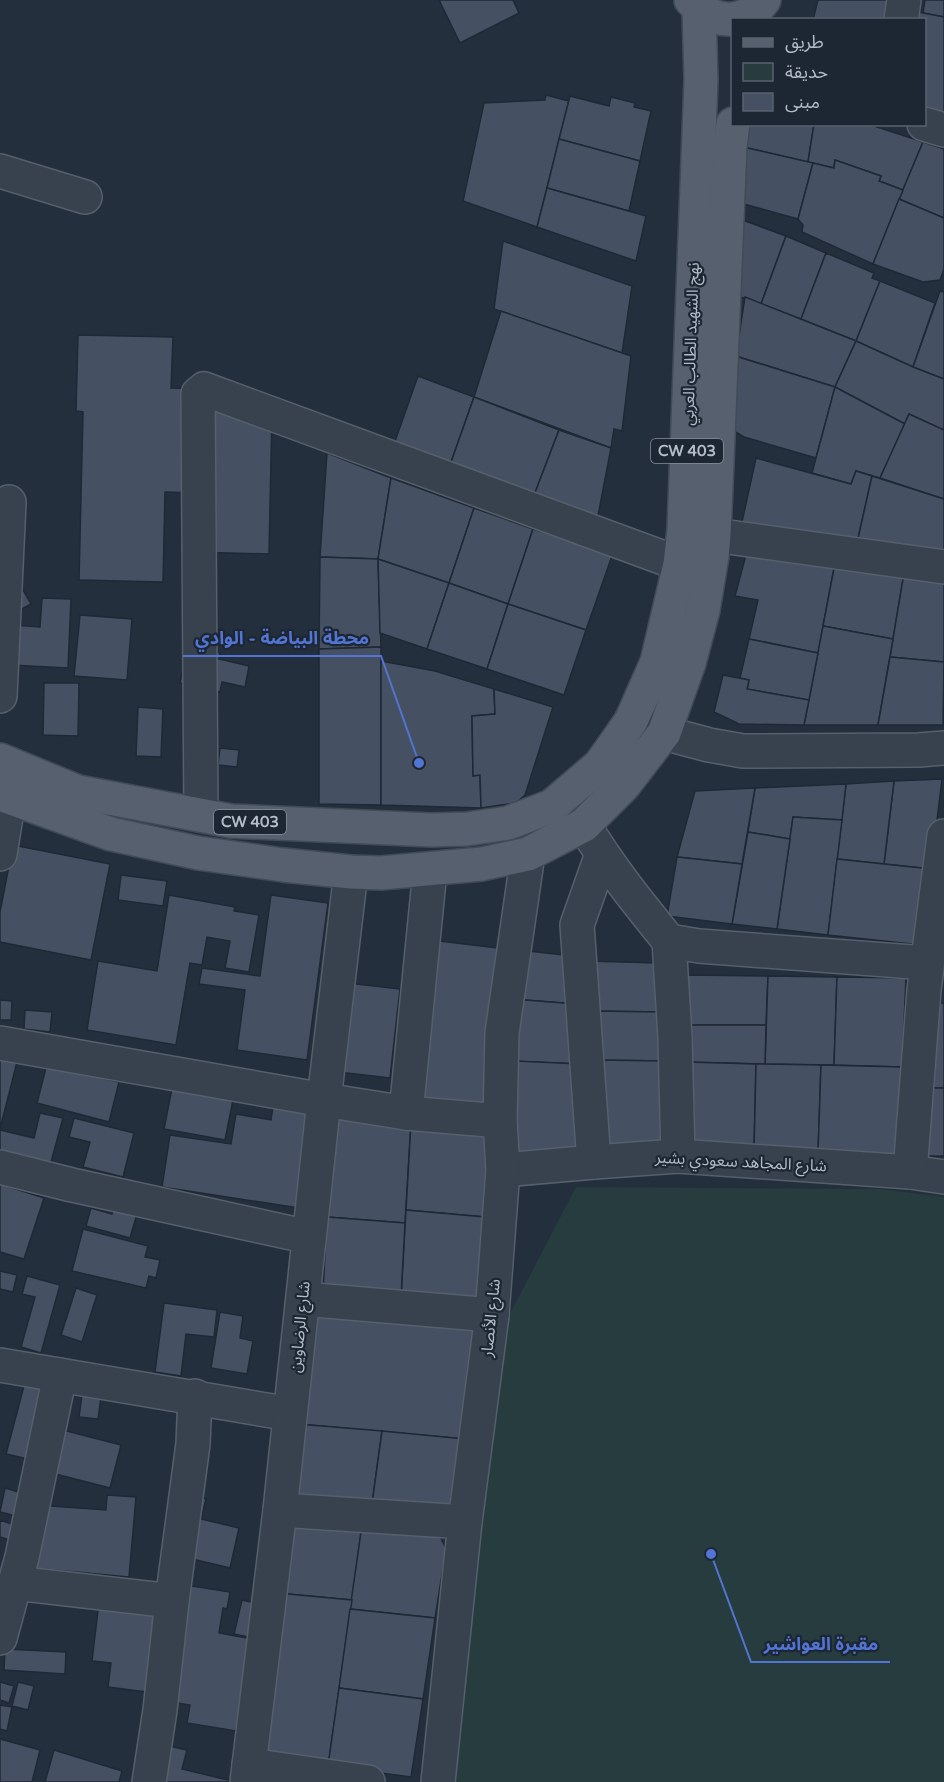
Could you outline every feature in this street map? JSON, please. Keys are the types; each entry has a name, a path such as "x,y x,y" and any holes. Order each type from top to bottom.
{"main road":[{"path":"695,5 711,17 731,19"},
{"name":"نهج الشهيد الطالب العربي","path":"201,815 231,821 432,830 467,829 508,823 552,806 600,765 631,721 657,662 680,564 684,529 700,104 695,5"},
{"path":"740,18 762,7"},
{"name":"نهج الشهيد الطالب العربي","path":"514,857 584,825 624,785 664,733 689,663 703,610 714,535 733,126"},
{"name":"CW 403","path":"0,760 78,792 201,815"},
{"name":"CW 403","path":"3,787 111,834 198,853 351,872 381,873 430,870 514,857"}],"street":[{"path":"900,18 904,0"},
{"path":"926,125 944,130"},
{"path":"0,171 85,197"},
{"path":"201,815 198,394 204,389 680,564"},
{"path":"0,696 9,502"},
{"path":"714,535 944,567"},
{"path":"631,721 664,733 743,751 944,748"},
{"path":"0,854 3,787"},
{"path":"584,825 602,854 669,941 675,1037 678,1156"},
{"path":"910,1172 944,836"},
{"path":"594,1162 577,925 602,854"},
{"name":"شارع الأنصار","path":"438,1782 465,1522 492,1315 503,1170 500,1121 502,1033 514,857"},
{"path":"406,1113 430,870"},
{"name":"شارع الرضاوين","path":"248,1774 280,1510 351,872"},
{"path":"669,941 931,981"},
{"path":"0,1043 406,1113 500,1121"},
{"name":"شارع المجاهد سعودي بشير","path":"503,1170 678,1156 910,1172 944,1177"},
{"path":"0,1167 309,1237"},
{"path":"303,1299 492,1315"},
{"path":"0,1365 195,1396 290,1414"},
{"path":"0,1638 12,1564 60,1375"},
{"path":"149,1782 193,1444 195,1396"},
{"path":"280,1510 465,1522"},
{"path":"12,1564 172,1601"},
{"path":"248,1774 368,1782"}],"green space":[{"path":"576,1187 881,1189 944,1197 944,1782 455,1782 503,1327"}],"building":[{"path":"439,0 513,0 519,13 460,43"},
{"path":"818,0 895,0 891,18 814,18"},
{"path":"925,0 944,0 944,17 923,13"},
{"path":"918,12 944,17 944,117 926,113 926,18 916,18"},
{"path":"546,95 569,101 537,227 463,201 484,103 545,100"},
{"path":"570,96 609,106 611,97 635,103 634,107 651,111 640,161 559,139"},
{"path":"748,126 814,126 808,162 743,147"},
{"path":"814,126 874,126 923,142 903,190 879,181 881,176 835,160 834,168 808,162"},
{"path":"559,139 640,161 629,211 547,188"},
{"path":"923,142 944,149 944,218 899,199"},
{"path":"743,147 813,163 798,219 733,201"},
{"path":"835,160 881,176 879,181 903,190 873,264 802,232 803,225 798,219 813,163 834,168"},
{"path":"547,188 646,216 636,261 537,227"},
{"path":"899,199 944,218 944,269 940,280 923,282 873,264"},
{"path":"740,219 786,236 761,304 729,293"},
{"path":"786,236 826,253 801,319 761,304"},
{"path":"503,241 632,286 622,353 494,309"},
{"path":"826,253 874,273 872,278 880,281 856,341 801,319"},
{"path":"880,281 935,303 913,367 856,341"},
{"path":"940,291 944,292 944,379 913,367"},
{"path":"745,297 856,341 835,387 736,356"},
{"path":"501,311 631,356 622,431 614,429 611,448 474,397"},
{"path":"78,335 173,337 171,388 221,389 272,413 269,554 194,552 196,493 165,492 163,582 79,580 83,412 76,411"},
{"path":"856,341 944,379 944,430 909,414 905,424 835,387"},
{"path":"732,355 835,387 816,458 744,437 734,431"},
{"path":"418,376 474,397 449,468 393,447"},
{"path":"835,387 905,424 880,478 856,471 851,484 812,473"},
{"path":"474,397 559,430 533,498 449,468"},
{"path":"909,414 944,430 944,499 880,478"},
{"path":"559,430 611,448 597,521 533,498"},
{"path":"327,453 391,478 378,559 320,557"},
{"path":"756,458 851,484 856,471 872,476 857,543 742,522"},
{"path":"872,476 944,499 944,560 857,543"},
{"path":"391,478 474,508 449,583 378,559"},
{"path":"474,508 533,529 508,604 449,583"},
{"path":"533,529 613,553 586,630 508,604"},
{"path":"747,551 835,563 818,653 749,639 758,600 735,596"},
{"path":"320,557 378,559 381,647 319,649"},
{"path":"378,559 449,583 427,649 380,633"},
{"path":"835,563 904,573 893,639 823,626"},
{"path":"904,573 944,578 944,662 890,657"},
{"path":"449,583 508,604 487,669 427,649"},
{"path":"23,590 31,604 20,610 12,597"},
{"path":"42,598 71,599 68,668 11,665 13,625 40,627"},
{"path":"508,604 586,630 564,695 487,669"},
{"path":"80,615 132,619 127,680 74,676"},
{"path":"823,626 893,639 878,725 804,725"},
{"path":"749,639 818,653 809,700 747,689 749,680 740,678"},
{"path":"188,646 220,653 219,659 249,666 245,687 222,682 220,692 180,683"},
{"path":"381,647 381,805 319,804 319,649"},
{"path":"890,657 944,662 943,725 878,725"},
{"path":"381,661 435,671 494,689 495,714 472,716 473,776 480,775 481,808 381,805"},
{"path":"723,675 749,680 747,689 809,700 804,725 739,724 714,712"},
{"path":"44,683 79,683 78,736 43,735"},
{"path":"494,689 553,707 525,795 516,803 481,808 480,775 473,776 472,716 495,714"},
{"path":"138,707 163,709 161,757 136,756"},
{"path":"220,748 239,750 237,767 218,765"},
{"path":"942,779 931,869 884,864 894,781"},
{"path":"894,781 884,864 837,859 846,784"},
{"path":"846,784 842,820 793,817 790,839 748,832 755,788"},
{"path":"755,788 742,864 677,857 695,791"},
{"path":"793,817 842,820 828,935 777,929"},
{"path":"748,832 790,839 777,929 732,924"},
{"path":"13,845 110,864 91,960 0,942 0,912"},
{"path":"677,857 742,864 732,924 667,916"},
{"path":"837,859 931,869 921,945 828,935"},
{"path":"121,875 167,881 163,906 118,900"},
{"path":"169,895 235,907 234,911 259,915 249,972 225,968 230,941 207,937 202,965 190,963 176,1045 87,1030 98,961 157,971"},
{"path":"271,895 328,903 307,1060 237,1050 245,990 199,984 202,968 260,976"},
{"path":"431,940 506,949 487,1111 416,1103"},
{"path":"519,950 573,956 576,1004 512,999"},
{"path":"586,961 658,963 662,1012 590,1011"},
{"path":"687,975 768,976 766,1025 686,1025"},
{"path":"768,976 837,977 834,1065 765,1064"},
{"path":"837,977 906,978 902,1067 834,1065"},
{"path":"348,983 400,989 390,1078 338,1072"},
{"path":"512,999 576,1004 580,1064 507,1061"},
{"path":"0,1000 12,1001 11,1020 0,1020"},
{"path":"935,1003 944,1003 944,1088 928,1088"},
{"path":"25,1010 52,1012 50,1032 24,1029"},
{"path":"590,1011 662,1012 665,1061 594,1060"},
{"path":"686,1025 766,1025 765,1064 686,1062"},
{"path":"49,1056 103,1070 101,1078 119,1082 109,1122 37,1103"},
{"path":"0,1058 17,1062 0,1129"},
{"path":"594,1060 665,1061 672,1143 601,1146"},
{"path":"516,1061 580,1064 585,1153 510,1154"},
{"path":"686,1062 756,1064 754,1151 686,1149"},
{"path":"756,1064 821,1065 818,1153 754,1151"},
{"path":"821,1065 902,1067 898,1156 818,1153"},
{"path":"174,1078 235,1090 225,1140 164,1129"},
{"path":"928,1088 944,1088 944,1156 922,1156"},
{"path":"274,1100 316,1106 299,1208 162,1187 170,1135 231,1144 236,1114 271,1120"},
{"path":"40,1113 63,1118 50,1166 0,1153 0,1130 34,1138"},
{"path":"332,1116 411,1123 405,1223 327,1217"},
{"path":"74,1118 134,1133 123,1177 83,1167 90,1142 69,1137"},
{"path":"411,1123 490,1130 485,1217 406,1210"},
{"path":"0,1184 44,1198 24,1259 0,1252"},
{"path":"115,1201 139,1207 130,1238 86,1226 91,1208 112,1214"},
{"path":"406,1210 485,1217 480,1304 401,1297"},
{"path":"327,1217 405,1223 401,1297 323,1291"},
{"path":"83,1229 148,1246 145,1257 160,1260 156,1278 149,1276 146,1288 72,1271"},
{"path":"0,1271 17,1275 13,1292 0,1289"},
{"path":"27,1276 60,1285 41,1353 21,1347 35,1297 22,1294"},
{"path":"76,1288 97,1295 82,1342 61,1335"},
{"path":"164,1303 217,1310 214,1337 186,1334 181,1376 155,1372"},
{"path":"318,1309 479,1328 465,1439 298,1424"},
{"path":"220,1312 243,1316 240,1338 253,1341 247,1374 211,1368"},
{"path":"25,1382 47,1388 28,1459 6,1454"},
{"path":"82,1395 101,1397 98,1419 79,1417"},
{"path":"298,1424 382,1431 372,1504 289,1497"},
{"path":"55,1428 121,1445 110,1488 44,1471"},
{"path":"382,1431 465,1439 456,1510 372,1504"},
{"path":"5,1488 22,1493 16,1516 0,1512"},
{"path":"107,1495 136,1497 129,1577 32,1568 37,1505 106,1510"},
{"path":"198,1497 206,1499 201,1519 239,1528 230,1568 184,1557"},
{"path":"0,1520 17,1526 13,1541 0,1537"},
{"path":"287,1521 362,1525 352,1600 277,1593"},
{"path":"362,1525 437,1530 446,1549 435,1618 350,1609"},
{"path":"186,1585 230,1592 227,1609 223,1608 219,1633 252,1639 236,1731 187,1723 190,1705 166,1701"},
{"path":"277,1593 352,1600 328,1766 256,1756"},
{"path":"242,1600 260,1604 253,1638 234,1634"},
{"path":"99,1602 168,1611 147,1692 108,1687 111,1663 92,1661"},
{"path":"350,1609 435,1618 423,1699 339,1688"},
{"path":"5,1649 66,1652 65,1674 4,1670"},
{"path":"0,1682 14,1686 9,1703 0,1700"},
{"path":"18,1682 34,1686 28,1710 12,1706"},
{"path":"339,1688 423,1699 411,1777 328,1766"},
{"path":"0,1705 12,1707 7,1731 0,1729"},
{"path":"0,1739 40,1750 32,1782 0,1782"},
{"path":"169,1746 187,1750 182,1769 236,1782 161,1782"},
{"path":"54,1750 122,1771 119,1782 45,1782"}],"place":[{"name":"محطة البياضة - الوادي","path":"419,763"},
{"name":"مقبرة العواشير","path":"711,1554"}]}
